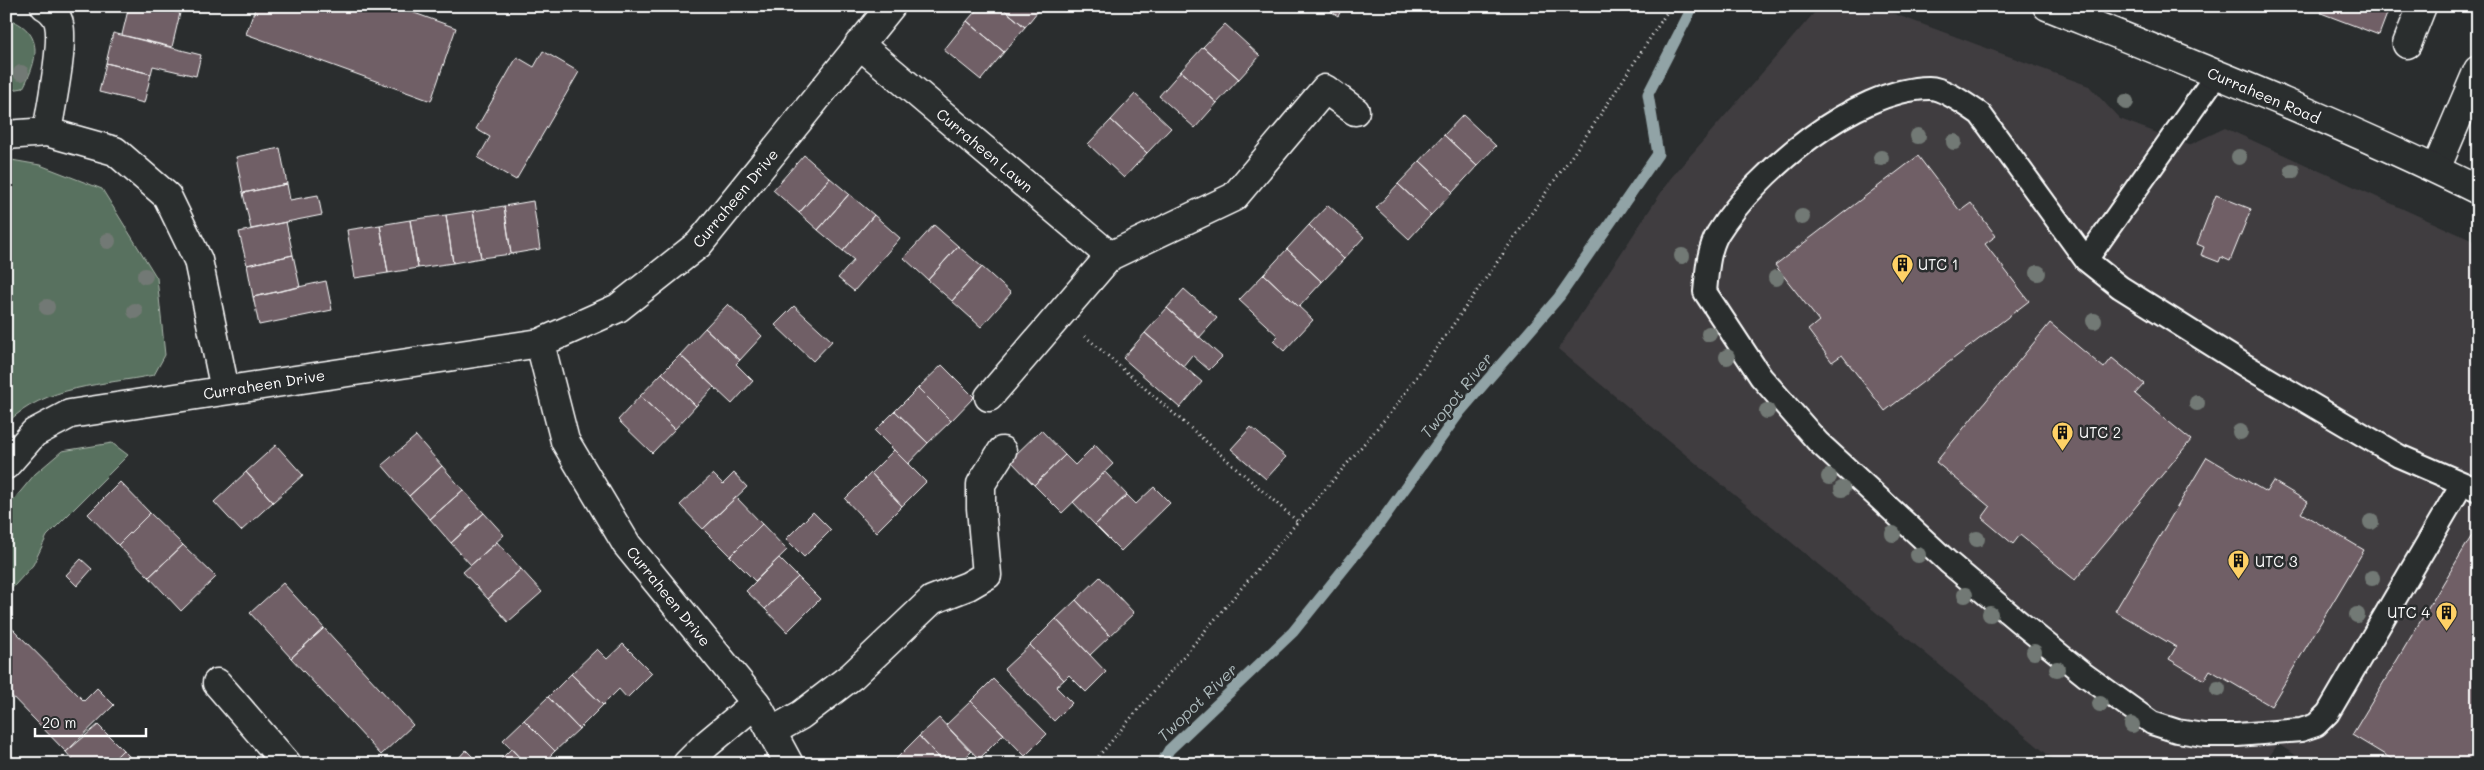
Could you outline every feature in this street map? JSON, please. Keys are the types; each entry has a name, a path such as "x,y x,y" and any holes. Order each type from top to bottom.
{"street":[{"path":"45,6 50,9 59,22 60,40 48,132"},
{"name":"Curraheen Drive","path":"6,465 34,433 70,414 540,343 618,308 700,244 891,6"},
{"name":"Curraheen Road","path":"2047,6 2217,74 2478,190"},
{"path":"2407,44 2422,6"},
{"name":"Curraheen Lawn","path":"859,44 1110,256"},
{"path":"2436,170 2478,70"},
{"path":"989,397 1110,256 1234,197 1325,89 1355,111"},
{"path":"6,135 48,132 115,151 167,196 198,260 225,390"},
{"name":"Curraheen Drive","path":"540,343 565,442 627,545 756,703 789,764"},
{"path":"772,732 801,715 852,676 932,600 968,586 987,575 981,508 981,484 1002,452"},
{"path":"217,683 278,761"},
{"path":"687,764 707,744 756,703"}],"lane":[{"path":"2086,260 2217,74"},
{"path":"1931,88 1956,98 1980,114 2086,260 2156,311 2246,366 2399,456 2470,487 2328,713 2316,725 2301,730 2237,735 2204,735 2177,731 2152,723 2085,675 1969,580 1818,442 1761,377 1705,292 1708,264 1718,234 1752,190 1768,174 1834,121 1858,108 1882,97 1931,88"}],"path":[{"path":"1092,764 1396,406 1598,120 1671,6"},
{"path":"1060,315 1298,521"}],"shaded area":[{"path":"1820,6 1873,6 2089,86 2120,119 2189,145 2225,128 2478,243 2478,764 2309,764 2278,744 2264,764 2059,764 1558,349 1670,179"}],"green space":[{"path":"6,18 27,30 35,47 35,56 23,88 6,91"},
{"path":"6,159 40,165 102,189 157,278 165,355 154,375 56,394 38,401 21,411 6,424"},
{"path":"112,443 128,455 47,536 33,565 6,595 6,509 35,474 62,451"}],"building":[{"path":"129,6 151,6 180,13 172,47 122,35"},
{"path":"151,6 182,6 180,13"},
{"path":"256,6 395,6 456,28 431,101 246,34"},
{"path":"980,6 1000,6 1025,27 1004,52 967,21"},
{"path":"1000,6 1042,6 1025,27"},
{"path":"1323,6 1344,6 1338,16"},
{"path":"2324,6 2390,6 2379,35 2321,13"},
{"path":"967,21 1004,52 981,80 944,50"},
{"path":"1225,24 1260,56 1239,79 1203,47"},
{"path":"113,33 201,55 196,76 153,66 151,74 106,63"},
{"path":"1203,47 1239,79 1217,103 1181,71"},
{"path":"543,51 579,72 516,180 478,158 490,137 476,129 517,57 534,67"},
{"path":"106,63 151,74 144,103 99,92"},
{"path":"1181,71 1217,103 1195,128 1159,96"},
{"path":"1135,94 1171,128 1147,153 1111,120"},
{"path":"1463,115 1496,146 1477,166 1444,135"},
{"path":"1111,120 1147,153 1124,178 1088,144"},
{"path":"1444,135 1477,166 1453,192 1420,161"},
{"path":"280,148 287,184 243,193 236,157"},
{"path":"804,155 830,178 799,213 773,190"},
{"name":"UTC 1","path":"1918,156 1960,211 1971,203 1996,236 1985,244 2029,301 1885,411 1842,355 1832,362 1808,330 1819,321 1775,265"},
{"path":"1420,161 1453,192 1431,215 1398,184"},
{"path":"830,178 849,194 818,230 799,213"},
{"path":"287,184 290,200 318,195 322,215 251,229 243,193"},
{"path":"1398,184 1431,215 1409,239 1376,208"},
{"path":"849,194 874,215 843,251 818,230"},
{"path":"2216,195 2251,209 2230,261 2221,257 2219,262 2201,255 2204,247 2197,244"},
{"path":"533,201 540,249 511,254 504,206"},
{"path":"1328,205 1364,237 1344,259 1309,225"},
{"path":"504,206 511,254 481,258 473,211"},
{"path":"473,211 481,258 453,263 446,215"},
{"path":"446,215 453,263 418,268 410,220"},
{"path":"874,215 900,238 854,291 838,278 854,260 843,251"},
{"path":"410,220 418,268 388,273 380,225"},
{"path":"286,222 293,255 247,265 239,232"},
{"path":"380,225 388,273 355,278 347,230"},
{"path":"934,225 958,246 928,280 904,258"},
{"path":"1309,225 1344,259 1322,282 1287,249"},
{"path":"958,246 982,267 952,301 928,280"},
{"path":"1287,249 1322,282 1299,307 1264,274"},
{"path":"293,255 300,287 253,297 247,265"},
{"path":"982,267 1011,293 981,327 952,301"},
{"path":"1264,274 1313,320 1284,351 1273,341 1278,336 1239,300"},
{"path":"326,281 332,310 259,325 253,297"},
{"path":"1184,289 1217,318 1199,338 1167,308"},
{"path":"728,304 762,336 740,360 705,328"},
{"path":"794,306 832,341 813,361 775,325"},
{"path":"1167,308 1222,357 1209,370 1192,355 1183,366 1145,333"},
{"name":"UTC 2","path":"2050,323 2104,368 2112,358 2144,384 2135,394 2191,440 2075,580 2020,535 2013,544 1982,518 1990,507 1936,462"},
{"path":"705,328 740,360 736,364 753,381 732,404 680,355"},
{"path":"1145,333 1202,382 1180,408 1123,358"},
{"path":"680,355 714,387 696,406 662,373"},
{"path":"942,365 974,397 951,421 918,388"},
{"path":"662,373 696,406 675,429 640,396"},
{"path":"918,388 951,421 928,443 895,411"},
{"path":"640,396 675,429 652,453 618,420"},
{"path":"895,411 928,443 908,464 875,431"},
{"path":"1251,427 1286,457 1266,479 1231,449"},
{"path":"1041,430 1065,455 1034,485 1010,460"},
{"path":"416,436 442,466 409,496 382,465"},
{"path":"276,445 303,475 273,502 246,472"},
{"path":"1095,445 1113,464 1062,513 1034,485 1065,455 1075,465"},
{"path":"894,450 926,482 902,506 871,473"},
{"name":"UTC 3","path":"2207,457 2266,492 2273,481 2308,502 2301,513 2364,550 2271,706 2210,670 2204,680 2169,659 2176,647 2115,611"},
{"path":"442,466 463,490 430,519 409,496"},
{"path":"246,472 273,502 241,531 214,502"},
{"path":"1105,472 1127,495 1095,525 1073,502"},
{"path":"734,473 747,487 703,529 680,505 713,474 723,484"},
{"path":"871,473 902,506 876,532 845,499"},
{"path":"120,482 150,513 118,545 88,514"},
{"path":"1154,487 1170,503 1121,551 1095,525 1127,495 1136,504"},
{"path":"463,490 484,513 451,543 430,519"},
{"path":"736,497 762,524 730,556 703,529"},
{"path":"813,512 831,530 804,557 786,539"},
{"path":"150,513 183,545 149,577 118,545"},
{"path":"484,513 504,535 471,565 451,543"},
{"path":"762,524 787,550 755,581 730,556"},
{"name":"UTC 4","path":"2477,527 2478,764 2400,764 2352,735"},
{"path":"497,542 521,569 488,599 463,572"},
{"path":"183,545 216,577 181,611 149,577"},
{"path":"779,558 798,577 765,609 746,591"},
{"path":"81,559 92,569 77,586 66,575"},
{"path":"521,569 542,592 508,622 488,599"},
{"path":"798,577 820,599 787,632 765,609"},
{"path":"1100,577 1134,613 1110,636 1076,600"},
{"path":"283,583 324,628 291,658 250,613"},
{"path":"1076,600 1110,636 1090,655 1056,619"},
{"path":"1056,619 1106,672 1086,692 1069,675 1064,680 1030,645"},
{"path":"11,627 84,701 97,688 114,705 66,752 6,690 6,632"},
{"path":"324,628 413,725 381,755 291,658"},
{"path":"623,644 652,673 627,698 619,689 603,705 571,674 597,649 607,659"},
{"path":"1030,645 1064,680 1056,687 1072,703 1054,721 1004,669"},
{"path":"571,674 603,705 579,729 548,697"},
{"path":"993,679 1047,734 1025,756 971,701"},
{"path":"548,697 579,729 555,751 524,720"},
{"path":"971,701 1004,734 979,759 946,725"},
{"path":"939,718 971,752 959,764 945,764 919,736"},
{"path":"524,720 555,751 542,764 526,764 503,740"},
{"path":"98,725 123,750 109,764 76,764 66,752"},
{"path":"919,736 945,764 901,764 896,759"},
{"path":"511,749 526,764 496,764"},
{"path":"123,750 137,764 109,764"},
{"path":"466,750 480,764 453,764"},
{"path":"896,759 901,764 891,764"}],"waterway":[{"name":"Twopot River","path":"1161,764 1169,750 1293,632 1375,530 1459,413 1559,297 1658,154 1648,94 1693,6"}],"place":[{"name":"UTC 1","path":"1902,283"},
{"name":"UTC 2","path":"2063,451"},
{"name":"UTC 3","path":"2239,580"},
{"name":"UTC 4","path":"2446,631"}]}
